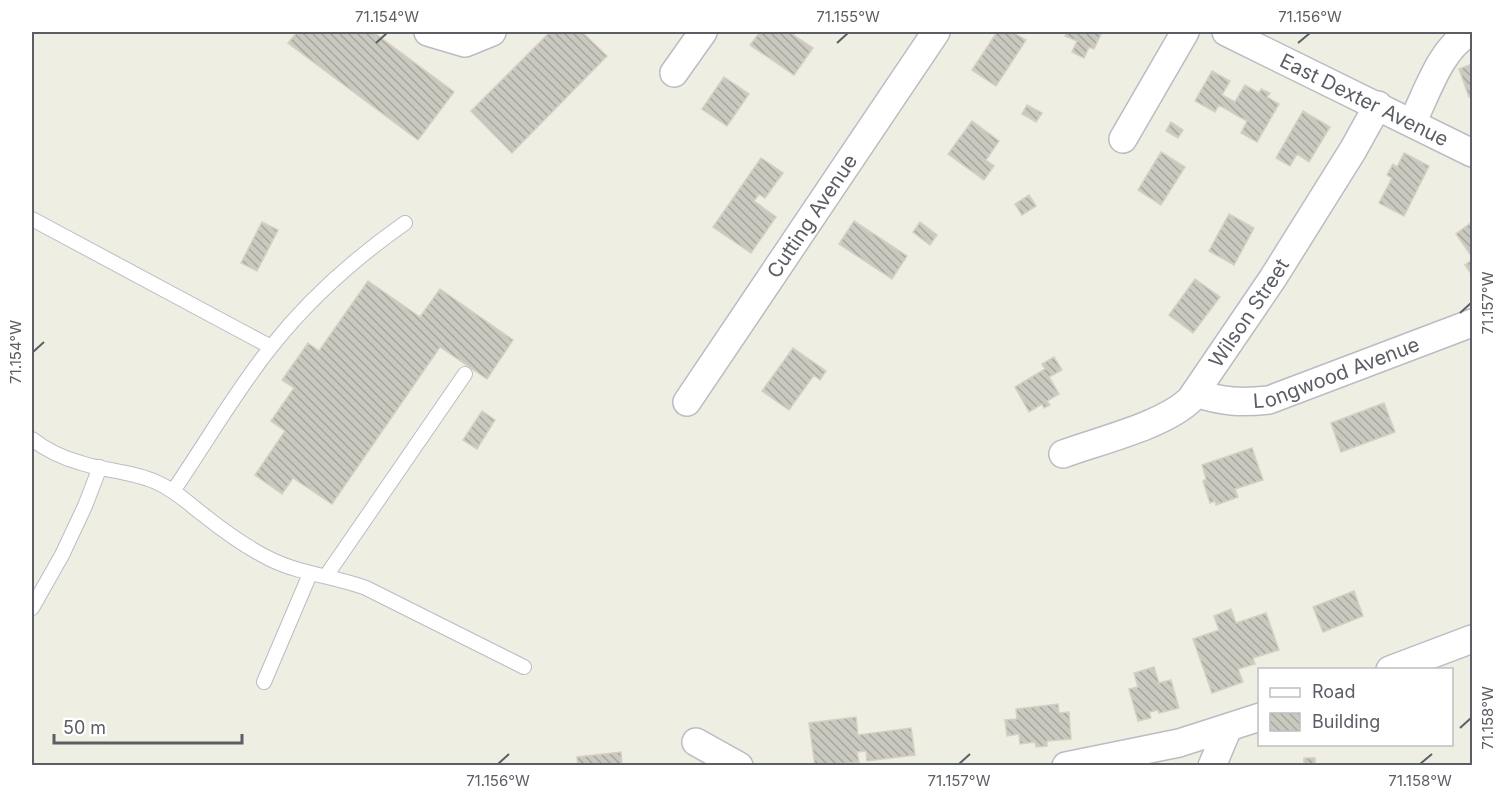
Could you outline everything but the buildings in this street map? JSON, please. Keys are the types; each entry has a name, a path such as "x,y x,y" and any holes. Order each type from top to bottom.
{"street":[{"path":"428,32 465,43 492,32"},
{"path":"675,73 703,32"},
{"name":"Cutting Avenue","path":"687,402 936,32"},
{"path":"1123,139 1185,32"},
{"name":"East Dexter Avenue","path":"1226,32 1473,153"},
{"path":"1412,123 1445,56 1454,44 1470,32"},
{"name":"Wilson Street","path":"1064,454 1161,419 1177,411 1196,393 1273,278 1353,150 1378,105"},
{"name":"Longwood Avenue","path":"1196,393 1224,402 1269,400 1473,323"},
{"path":"1393,668 1468,646"},
{"path":"1066,765 1179,743 1258,718"},
{"path":"1212,765 1228,728"},
{"path":"696,742 739,765"}],"lane":[{"path":"32,219 271,347"},
{"path":"173,491 230,404 271,347 340,274 379,241 405,223"},
{"path":"326,576 465,374"},
{"path":"32,439 50,451 82,464 155,481 173,491 236,539 270,559 310,574 341,579 366,588 524,667"},
{"path":"32,608 62,555 100,467"},
{"path":"264,682 310,574"}]}
